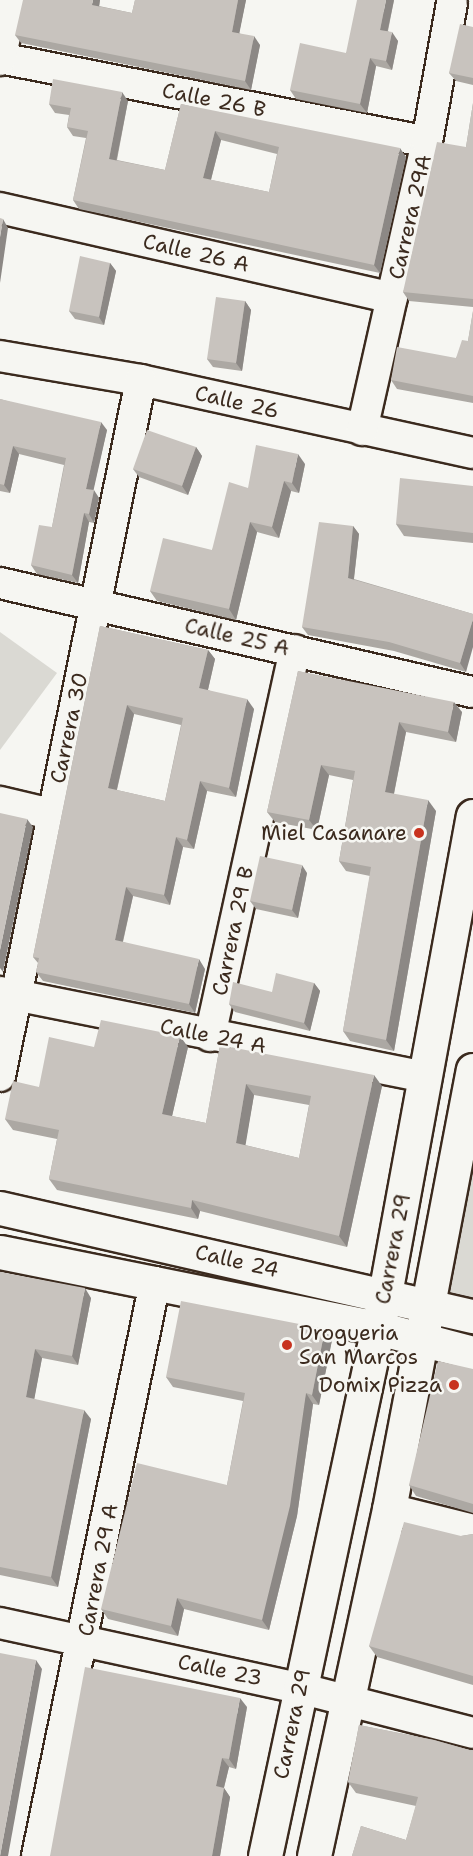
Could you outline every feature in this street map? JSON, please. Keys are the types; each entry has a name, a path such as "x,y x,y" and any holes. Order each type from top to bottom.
{"main road":[{"name":"Carrera 29","path":"265,1856 299,1688 385,1294 473,816"},
{"name":"Carrera 29","path":"314,1856 350,1702 389,1509 425,1305 473,1070"},
{"name":"Calle 24","path":"0,1208 385,1294 473,1316"},
{"name":"Calle 24","path":"0,1252 378,1328 473,1353"}],"street":[{"path":"0,59 13,0"},
{"name":"Carrera 29A","path":"362,430 427,142 454,3"},
{"name":"Calle 26 B","path":"0,59 427,142"},
{"name":"Calle 26 A","path":"0,208 392,298"},
{"name":"Calle 26","path":"0,356 141,380 473,453"},
{"name":"Carrera 30","path":"0,1076 7,993 51,814 141,380"},
{"name":"Calle 25 A","path":"0,583 473,692"},
{"name":"Carrera 29 B","path":"210,1036 295,650"},
{"path":"0,802 51,814"},
{"name":"Calle 24 A","path":"7,993 210,1036 426,1077"},
{"name":"Carrera 29 A","path":"38,1856 84,1640 155,1282"},
{"path":"389,1509 473,1530"},
{"name":"Calle 23","path":"0,1623 299,1688 473,1733"}],"shaded area":[{"path":"0,632 57,673 0,750"},
{"path":"473,1115 473,1307 438,1296"}],"building":[{"path":"23,0 93,0 92,5 132,13 135,0 238,0 232,32 254,36 245,81 15,35"},
{"path":"357,0 386,0 380,30 392,32 386,61 370,58 360,104 290,90 300,43 346,53"},
{"path":"460,24 473,27 473,78 449,73"},
{"path":"53,79 122,92 109,159 165,170 181,104 400,148 374,265 73,200 88,131 67,127 71,108 49,104","holes":["215,131 279,147 269,192 203,178"]},
{"path":"473,103 473,299 403,292 437,142 466,147"},
{"path":"0,218 3,219 0,237"},
{"path":"80,256 110,263 99,317 69,311"},
{"path":"216,297 245,301 236,363 207,359"},
{"path":"473,311 473,396 391,380 397,347 456,358 462,340 468,341"},
{"path":"0,399 101,422 86,489 94,490 89,514 84,513 72,575 31,565 39,525 52,527 66,458 13,446 4,485 0,484"},
{"path":"147,430 196,447 182,486 133,469"},
{"path":"256,445 298,454 292,483 284,481 272,527 250,522 229,609 150,591 163,538 212,550 229,482 248,488"},
{"path":"400,478 473,486 473,533 396,524"},
{"path":"319,522 353,526 348,578 473,614 460,663 389,642 302,627"},
{"path":"100,626 208,650 199,688 247,699 229,788 200,781 187,840 176,837 164,895 126,887 115,940 199,959 189,1004 36,972 39,958 33,957","holes":["127,705 183,718 165,801 108,788"]},
{"path":"298,671 454,702 448,732 399,722 385,792 428,800 386,1040 343,1031 371,867 339,861 355,771 321,765 309,820 267,812"},
{"path":"0,813 27,819 0,950"},
{"path":"260,856 302,865 292,910 250,901"},
{"path":"276,973 314,983 304,1023 229,1004 233,982 272,992"},
{"path":"101,1020 180,1036 162,1114 206,1123 220,1045 374,1075 339,1236 192,1200 191,1208 49,1179 59,1130 5,1119 13,1081 39,1087 49,1037 94,1047","holes":["246,1084 311,1096 299,1158 236,1143"]},
{"path":"0,1272 85,1288 72,1356 35,1349 26,1397 84,1410 51,1577 0,1567"},
{"path":"181,1301 325,1329 312,1395 306,1393 290,1506 262,1620 177,1598 171,1626 101,1609 137,1463 227,1485 245,1393 166,1377"},
{"path":"438,1361 473,1369 473,1504 409,1485"},
{"path":"404,1522 461,1536 473,1534 473,1676 369,1646"},
{"path":"0,1653 36,1660 0,1856"},
{"path":"85,1667 240,1698 229,1759 222,1758 216,1786 224,1788 212,1856 50,1856"},
{"path":"359,1725 434,1740 473,1751 473,1856 352,1856 361,1826 406,1840 418,1797 348,1782"}],"place":[{"name":"Miel Casanare","path":"419,833"},
{"name":"Drogueria San Marcos","path":"287,1345"},
{"name":"Domix Pizza","path":"454,1385"}]}
